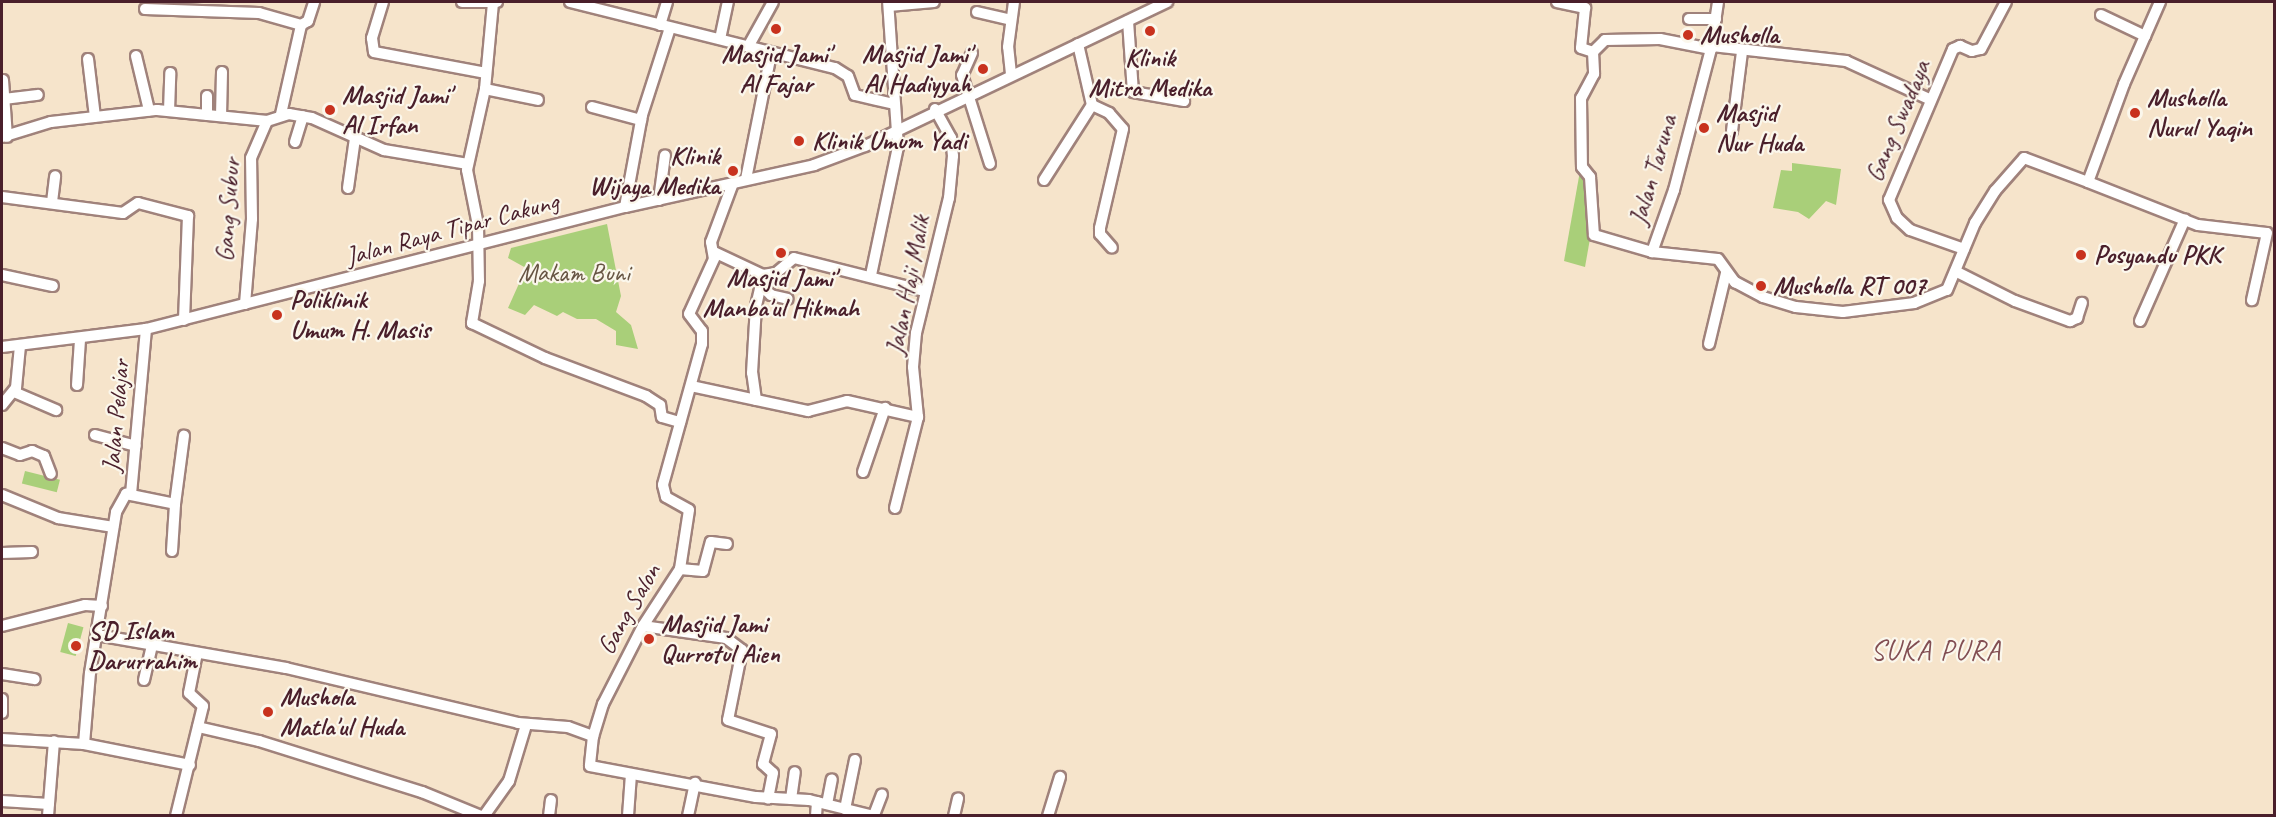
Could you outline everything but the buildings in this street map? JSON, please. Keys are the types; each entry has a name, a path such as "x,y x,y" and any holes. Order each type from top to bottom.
{"street":[{"path":"145,9 259,13 301,25 308,21 314,2"},
{"path":"383,2 372,38 374,52 486,73"},
{"path":"462,2 495,2 485,89 467,175 477,214 478,247 474,325 545,358 646,396 660,405 662,417 680,422"},
{"path":"570,2 771,54 835,68 848,76 855,95 894,105"},
{"path":"625,207 641,120 665,27 667,2"},
{"path":"720,39 728,2"},
{"path":"748,47 773,2"},
{"path":"871,275 878,248 879,222 897,160 894,105 896,75 889,4 934,2"},
{"path":"1011,74 1008,47 1014,2"},
{"name":"Jalan Raya Tipar Cakung","path":"2,347 80,340 146,329 478,247 625,207 814,165 897,130 968,94 1167,2"},
{"path":"1565,2 1584,8 1581,48 1593,52"},
{"name":"Jalan Taruna","path":"1718,2 1712,48 1674,190 1652,252 1718,259 1725,264 1726,273 1762,297 1796,307 1843,312 1914,303 1947,290 1957,272"},
{"name":"Gang Swadaya","path":"1964,249 1910,230 1897,218 1889,203 1929,99 1953,49 1960,46 1972,51 1981,49 2006,2"},
{"path":"2085,181 2160,2"},
{"path":"977,12 1011,20"},
{"path":"2100,15 2145,36"},
{"path":"1689,19 1716,19"},
{"path":"1128,21 1133,92 1184,101"},
{"path":"281,114 301,25"},
{"path":"1652,252 1594,235 1590,177 1582,167 1581,98 1594,74 1593,52 1605,40 1660,39 1742,52 1846,61 1929,99"},
{"path":"1044,180 1057,154 1092,105 1078,44"},
{"path":"972,52 962,71 990,164"},
{"path":"1732,131 1742,52"},
{"path":"746,179 771,54"},
{"path":"136,56 149,110"},
{"path":"88,59 95,117"},
{"path":"221,116 222,72"},
{"path":"169,111 170,73"},
{"path":"3,80 4,137 51,122 149,110 267,121 281,114 303,116 384,150 468,164"},
{"path":"485,89 538,100"},
{"path":"4,99 38,95"},
{"path":"207,96 207,115"},
{"path":"1092,105 1109,113 1123,129 1100,228 1100,234 1112,248"},
{"path":"592,107 641,120"},
{"name":"Jalan Haji Malik","path":"895,508 918,417 914,354 924,291 949,198 953,156 951,138 935,110"},
{"path":"295,142 303,116"},
{"name":"Gang Subur","path":"245,304 252,219 251,158 267,121"},
{"path":"348,188 355,138"},
{"path":"658,200 665,155"},
{"path":"2082,303 2077,318 2070,321 2014,301 1957,272 1964,249 1995,191 2024,158 2198,225 2267,233 2252,300"},
{"path":"52,202 55,176"},
{"name":"Gang Salon","path":"733,183 711,242 714,252 688,314 703,333 692,386 663,485 666,497 688,510 680,569 643,626 603,704 593,736 590,766 695,783 768,798 822,803 874,815"},
{"path":"2,197 123,213 138,203 190,218 184,320"},
{"path":"2140,321 2185,219"},
{"path":"714,252 762,280 771,295 788,299"},
{"path":"762,280 776,273 794,258 871,275 924,291"},
{"path":"1709,344 1726,273"},
{"path":"2,275 53,286"},
{"path":"756,400 752,373 762,280"},
{"name":"Jalan Pelajar","path":"84,744 113,527 121,500 131,495 146,329"},
{"path":"77,385 80,340"},
{"path":"2,405 14,392 20,346"},
{"path":"692,386 810,411 847,401 918,417"},
{"path":"14,392 56,410"},
{"path":"863,472 885,408"},
{"path":"94,435 136,446"},
{"path":"172,551 175,504 184,436"},
{"path":"2,448 20,455 32,451 44,456 51,474"},
{"path":"2,495 58,518 113,527"},
{"path":"131,495 175,504"},
{"path":"680,569 701,572 711,542 727,544"},
{"path":"2,553 32,552"},
{"path":"2,631 2,625 85,605 102,606"},
{"path":"643,626 726,638 742,650 728,720 771,735 763,764 773,772 768,798"},
{"path":"97,635 307,672 526,725 560,725 593,736"},
{"path":"144,680 152,645"},
{"path":"176,816 190,765 203,702 189,690 197,653"},
{"path":"2,674 35,679"},
{"path":"2,699 2,713"},
{"path":"198,727 259,741 422,792 483,816 509,781 526,725"},
{"path":"2,739 84,744 190,765"},
{"path":"48,816 54,741"},
{"path":"845,809 855,760"},
{"path":"791,799 795,772"},
{"path":"628,816 631,774"},
{"path":"1048,816 1060,777"},
{"path":"816,816 832,779"},
{"path":"688,816 695,783"},
{"path":"874,815 882,794"},
{"path":"954,816 958,798"},
{"path":"549,816 551,800"},
{"path":"2,801 49,804"}],"green space":[{"path":"1792,163 1841,169 1836,205 1826,201 1809,219 1798,212 1773,208 1781,170 1792,171"},
{"path":"1580,171 1588,180 1591,233 1585,267 1564,261"},
{"name":"Makam Buni","path":"607,224 621,296 616,312 631,325 638,349 616,345 616,331 596,319 577,319 563,312 557,316 534,305 525,315 508,308 526,268 508,258 511,248"},
{"path":"25,471 60,480 57,492 22,484"},
{"path":"68,623 83,627 76,656 60,652"}],"place":[{"name":"Masjid Jami' Al Fajar","path":"776,29"},
{"name":"Klinik Mitra Medika","path":"1150,31"},
{"name":"Musholla","path":"1688,35"},
{"name":"Masjid Jami' Al Hadiyyah","path":"983,69"},
{"name":"Masjid Jami' Al Irfan","path":"330,110"},
{"name":"Musholla Nurul Yaqin","path":"2135,113"},
{"name":"Masjid Nur Huda","path":"1704,128"},
{"name":"Klinik Umum Yadi","path":"799,141"},
{"name":"Klinik Wijaya Medika","path":"733,171"},
{"name":"Masjid Jami' Manba'ul Hikmah","path":"781,253"},
{"name":"Posyandu PKK","path":"2081,255"},
{"name":"Musholla RT 007","path":"1761,286"},
{"name":"Poliklinik Umum H. Masis","path":"277,315"},
{"name":"Masjid Jami Qurrotul Aien","path":"649,639"},
{"name":"SD Islam Darurrahim","path":"76,646"},
{"name":"Mushola Matla'ul Huda","path":"268,712"}],"district":[{"name":"SUKA PURA","path":"1936,650"}]}
